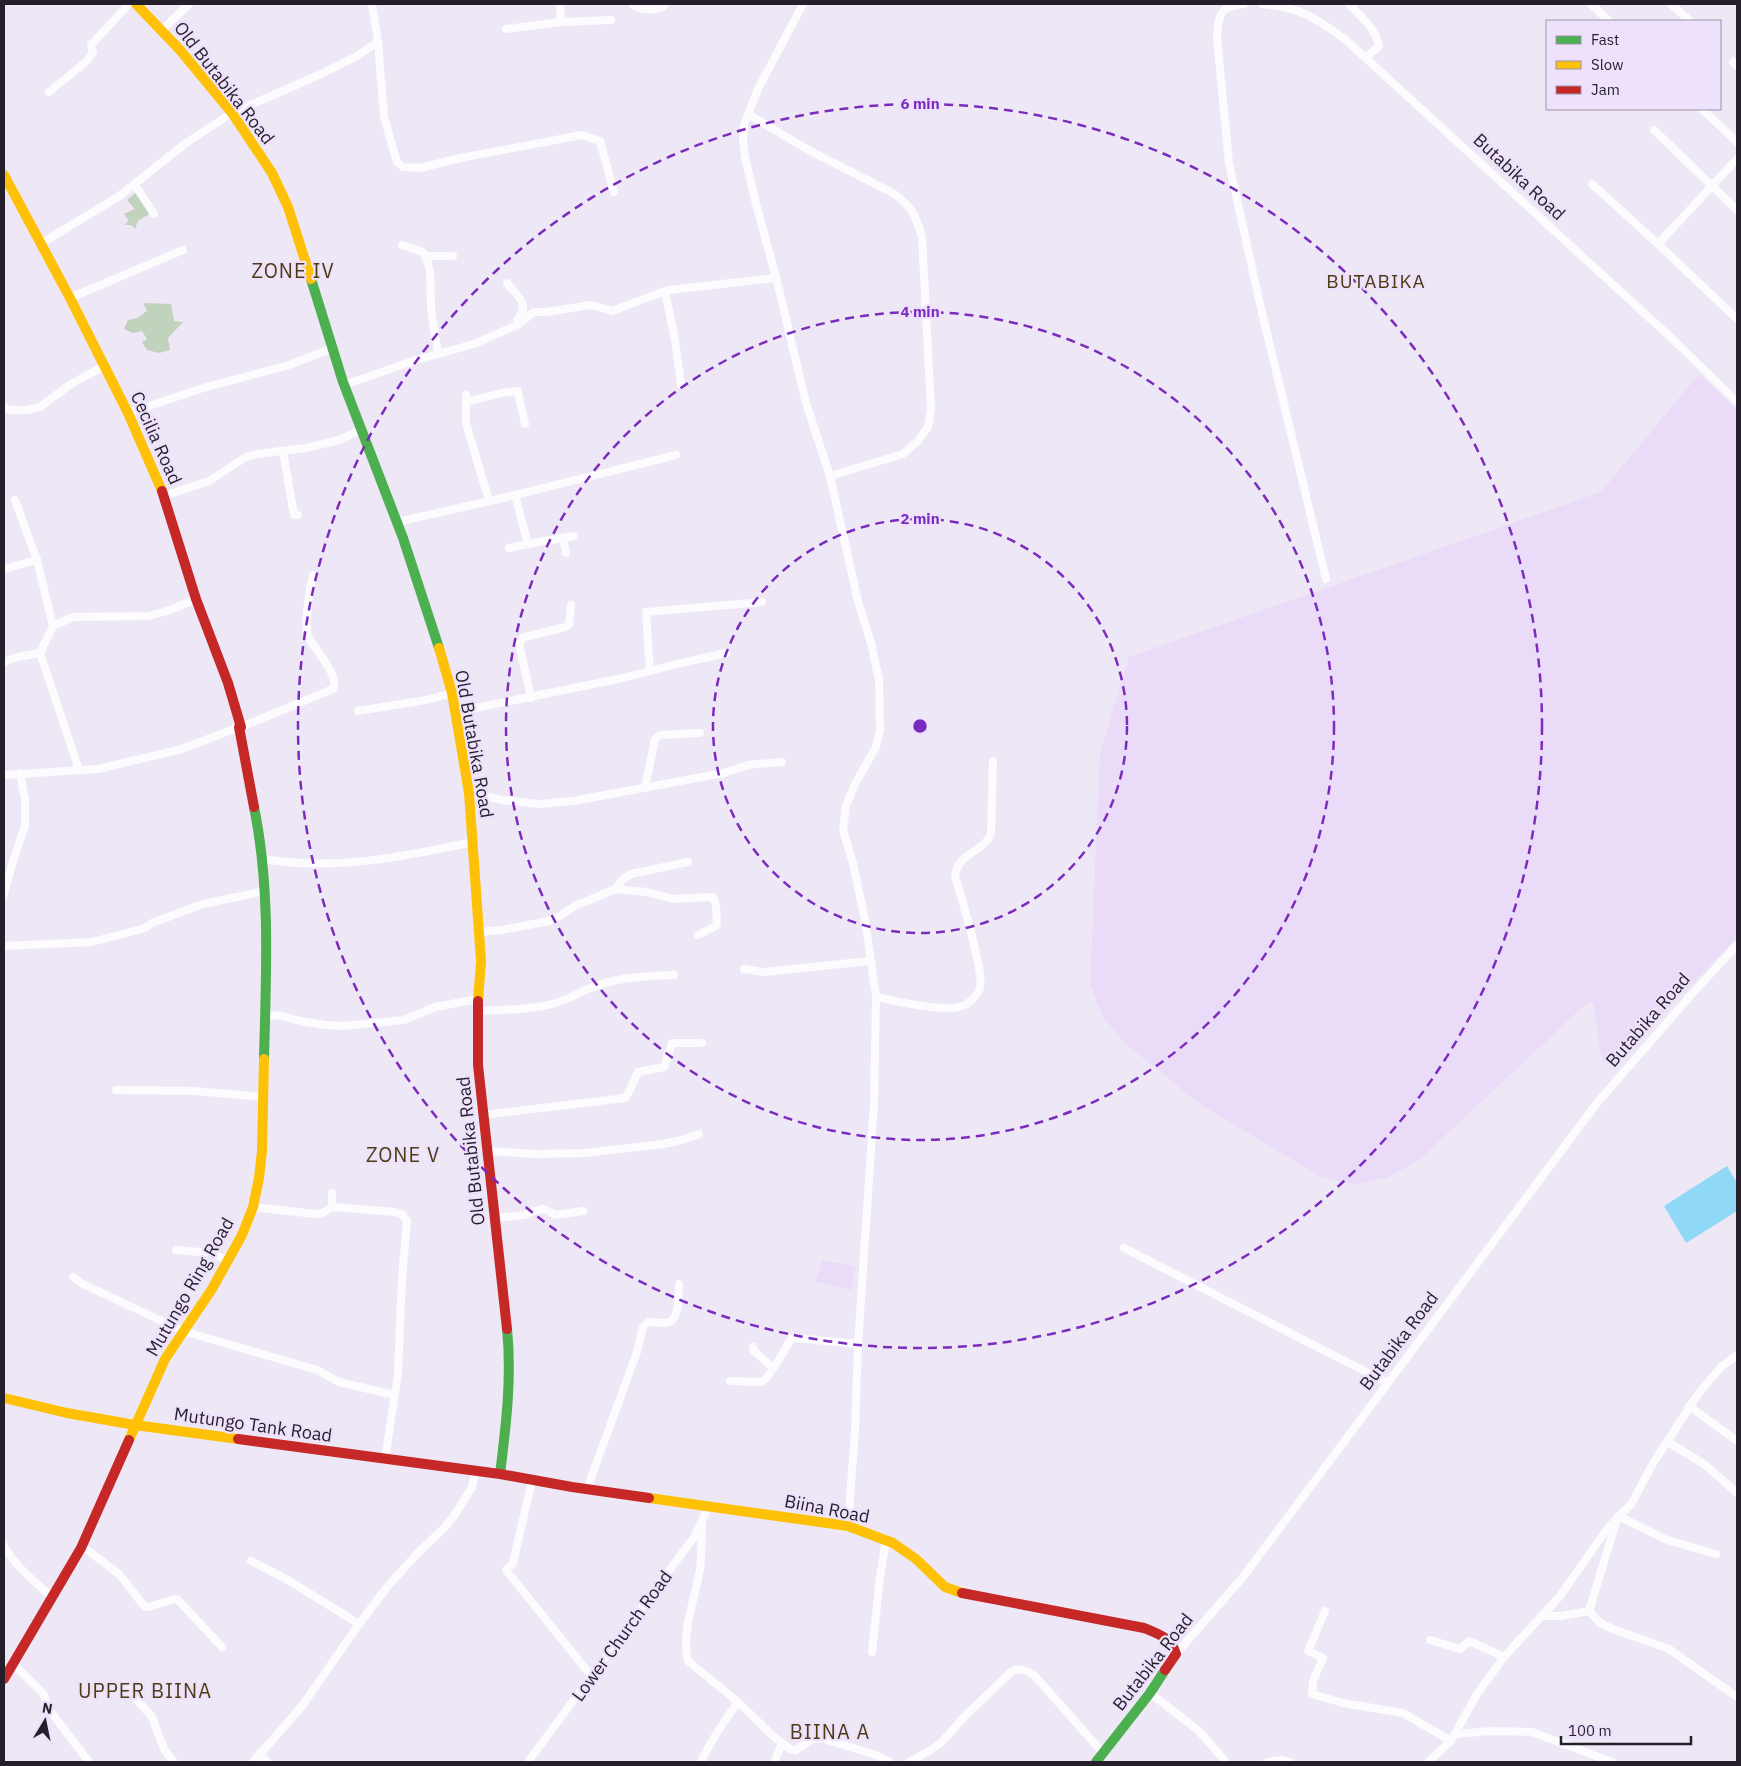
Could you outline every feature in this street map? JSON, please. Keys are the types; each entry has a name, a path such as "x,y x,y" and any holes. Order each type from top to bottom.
{"main road":[{"name":"Old Butabika Road","path":"136,4 180,50 232,113 272,173 288,207 343,382 397,522 426,605 452,693 469,793 481,961 478,999 478,1065 509,1349 507,1416 500,1474"},
{"name":"Cecilia Road","path":"4,175 70,298 128,413 164,496 196,599 228,683 240,727"},
{"name":"Mutungo Ring Road","path":"4,1679 82,1546 165,1359 212,1289 242,1235 253,1207 262,1151 268,947 263,859 240,727"},
{"name":"Mutungo Tank Road","path":"4,1398 67,1413 135,1425 500,1474"},
{"name":"Biina Road","path":"500,1474 587,1489 848,1526 886,1539 916,1559 945,1587 953,1591 1144,1628 1169,1639 1176,1654"},
{"name":"Butabika Road","path":"1096,1762 1150,1692 1176,1654"}],"street":[{"path":"49,92 87,61 93,52 91,45 129,4"},
{"path":"162,30 189,4"},
{"path":"372,4 378,42 384,117 397,162 403,167 420,168 460,158 582,135 600,141 614,192"},
{"path":"560,4 561,22"},
{"path":"632,4 645,10 664,6"},
{"path":"803,4 775,55 744,125 745,157 754,200 806,403 830,476 858,601 879,680 880,730 876,747 846,806 843,830 865,920 876,997 874,1104 848,1526"},
{"path":"1244,4 1228,7 1222,12 1218,20 1217,37 1229,163 1260,304 1326,579"},
{"name":"Butabika Road","path":"1262,4 1292,8 1324,24 1346,40 1679,345 1737,402"},
{"path":"1349,4 1371,27 1376,36 1379,46 1366,58"},
{"path":"1591,4 1608,20"},
{"path":"1671,4 1689,20"},
{"path":"506,29 561,22 611,20"},
{"path":"40,244 118,197 186,143 232,113 320,76 378,42"},
{"path":"1703,110 1737,142"},
{"path":"748,114 812,152 905,202 917,218 922,237 931,409 928,427 918,441 903,454 830,476"},
{"path":"1654,130 1737,210"},
{"path":"1658,244 1737,160"},
{"path":"1592,184 1737,320"},
{"path":"135,185 154,214"},
{"path":"402,245 423,252 429,261 432,281 431,306 438,354"},
{"path":"70,298 183,250"},
{"path":"425,256 453,256"},
{"path":"343,382 350,383 382,371 474,344 512,328 534,312 591,305 612,311 665,292 775,278"},
{"path":"507,283 523,302 524,308 523,313 512,328"},
{"path":"665,292 675,340 681,385"},
{"path":"128,413 203,388 289,365 332,349"},
{"path":"4,406 9,410 27,410 40,407 72,384 104,366"},
{"path":"489,501 466,423 466,398 518,391 525,424"},
{"path":"164,496 209,481 246,457 306,448 339,440 360,430"},
{"path":"283,451 294,515 298,515"},
{"path":"397,522 515,495 676,454"},
{"path":"515,495 528,544"},
{"path":"15,500 37,560 52,626 40,653 79,770"},
{"path":"509,548 574,536"},
{"path":"563,538 566,553"},
{"path":"4,569 37,560"},
{"path":"4,775 98,769 161,755 240,727 333,690 334,677 306,632 314,575"},
{"path":"52,626 73,617 148,616 170,610 196,599"},
{"path":"650,671 646,612 762,602"},
{"path":"531,698 519,643 524,637 566,627 569,624 571,605"},
{"path":"4,662 17,657 40,653"},
{"path":"456,712 531,698 726,653"},
{"path":"358,711 426,700 452,693"},
{"path":"645,788 656,739 660,735 700,733"},
{"path":"876,997 911,1004 951,1008 967,1003 978,993 981,976 955,876 956,868 960,862 988,841 991,834 993,761"},
{"path":"469,793 503,800 539,804 573,801 724,773 748,765 782,762"},
{"path":"4,894 25,826 25,799 20,773"},
{"path":"263,859 287,863 353,862 399,858 473,842"},
{"path":"4,859 13,860"},
{"path":"479,932 502,930 558,917 578,904 615,889 623,879 631,874 688,862"},
{"path":"615,889 647,892 672,899 713,897 716,904 717,924 698,935"},
{"path":"4,946 92,942 128,934 203,904 265,891"},
{"name":"Butabika Road","path":"1176,1654 1243,1577 1597,1103 1737,945"},
{"path":"744,969 764,972 870,961"},
{"path":"478,1011 547,1005 564,1001 614,980 674,975"},
{"path":"265,1015 282,1016 325,1025 343,1026 404,1020 435,1008 478,999"},
{"path":"483,1115 624,1098 629,1092 638,1072 664,1067 672,1043 702,1043"},
{"path":"116,1090 188,1091 264,1097"},
{"path":"487,1151 537,1154 585,1153 663,1144 699,1134"},
{"path":"332,1192 332,1207"},
{"path":"253,1207 315,1214 323,1213 332,1207 395,1212 402,1214 407,1221 402,1278 399,1355 385,1460"},
{"path":"494,1218 525,1215 530,1212 544,1210 556,1215 583,1211"},
{"path":"1124,1248 1388,1383"},
{"path":"176,1250 212,1253 228,1261"},
{"path":"73,1277 83,1284 183,1330 317,1370 339,1382 394,1395"},
{"path":"587,1489 637,1352 643,1327 648,1322 665,1323 672,1320 677,1313 680,1284"},
{"path":"730,1381 762,1382 768,1378 791,1339 794,1338 858,1344"},
{"path":"753,1346 754,1351 773,1368"},
{"path":"1428,1762 1451,1742 1477,1694 1504,1657 1560,1596 1606,1529 1632,1503 1652,1465 1689,1406 1721,1366 1737,1355"},
{"path":"1689,1406 1737,1441"},
{"path":"1668,1442 1704,1464 1737,1493"},
{"path":"253,1762 302,1706 388,1586 416,1554 446,1526 456,1513 469,1492 476,1472"},
{"path":"532,1480 512,1563 506,1570 592,1677"},
{"name":"Lower Church Road","path":"528,1762 690,1543 702,1523 709,1506"},
{"path":"1618,1516 1667,1540 1716,1554"},
{"path":"1589,1611 1618,1516"},
{"path":"702,1523 700,1568 686,1634 688,1661 694,1668 738,1702 782,1744 790,1749 796,1750 813,1738 821,1738 876,1755 890,1762"},
{"path":"872,1652 886,1539"},
{"path":"4,1546 11,1559 53,1598"},
{"path":"82,1546 120,1574 144,1606 175,1599 178,1600 222,1647"},
{"path":"251,1561 288,1580 359,1624"},
{"path":"1541,1616 1561,1616 1589,1611"},
{"path":"1589,1611 1600,1623 1669,1649 1737,1697"},
{"path":"1325,1612 1308,1651 1323,1658 1313,1682 1312,1694 1343,1703 1403,1713 1451,1742"},
{"path":"1430,1640 1460,1649 1469,1641 1504,1657"},
{"path":"13,1664 43,1693 48,1708 89,1762"},
{"path":"908,1762 942,1742 971,1710 1011,1672 1021,1669 1034,1675 1103,1753"},
{"path":"124,1685 152,1717 164,1749 174,1762"},
{"path":"1150,1692 1199,1731 1226,1762"},
{"path":"701,1762 710,1742 738,1702"},
{"path":"1456,1734 1491,1731 1532,1732 1612,1762"},
{"path":"774,1762 782,1744"},
{"path":"259,1754 268,1762"},
{"path":"1267,1762 1284,1760 1290,1762"}],"shaded area":[{"path":"1699,374 1737,411 1737,937 1616,1062 1608,1064 1602,1060 1593,1003 1588,1002 1419,1160 1386,1178 1355,1184 1321,1177 1200,1104 1126,1044 1103,1017 1090,984 1100,754 1129,657 1601,492"},
{"path":"823,1260 856,1267 851,1290 816,1281"}],"green space":[{"path":"137,192 149,214 138,221 135,229 131,225 124,225 129,221 124,214 135,209 127,200"},
{"path":"143,303 171,304 174,321 183,322 168,338 170,350 159,353 147,350 142,342 147,339 142,331 133,333 124,329 128,320 137,318 147,311"}],"water":[{"path":"1727,1166 1737,1183 1737,1211 1686,1243 1664,1206"}],"traffic: fast":[{"path":"311,279 343,382 403,538 439,648"},
{"path":"254,807 263,870 265,901 264,1059"},
{"path":"500,1474 509,1383 507,1329"},
{"path":"1096,1762 1150,1693 1165,1670"}],"traffic: slow":[{"path":"136,4 180,50 232,113 272,173 288,207 311,279"},
{"path":"4,175 70,298 128,413 162,491"},
{"path":"439,648 452,693 469,793 481,961 478,1001"},
{"path":"129,1440 165,1359 212,1289 242,1235 253,1207 262,1151 264,1059"},
{"path":"4,1398 67,1413 135,1425 238,1439"},
{"path":"649,1498 848,1526 893,1543 916,1559 945,1587 962,1593"}],"traffic: jam":[{"path":"162,491 196,599 228,683 241,727 239,727 254,807"},
{"path":"478,1001 478,1065 507,1329"},
{"path":"238,1439 500,1474 649,1498"},
{"path":"4,1679 81,1548 129,1440"},
{"path":"962,1593 1144,1628 1155,1632 1168,1640 1176,1654 1165,1670"}],"district":[{"name":"ZONE IV","path":"293,271"},
{"name":"BUTABIKA","path":"1376,281"},
{"name":"ZONE V","path":"403,1155"},
{"name":"UPPER BIINA","path":"145,1691"},
{"name":"BIINA A","path":"830,1732"}]}
